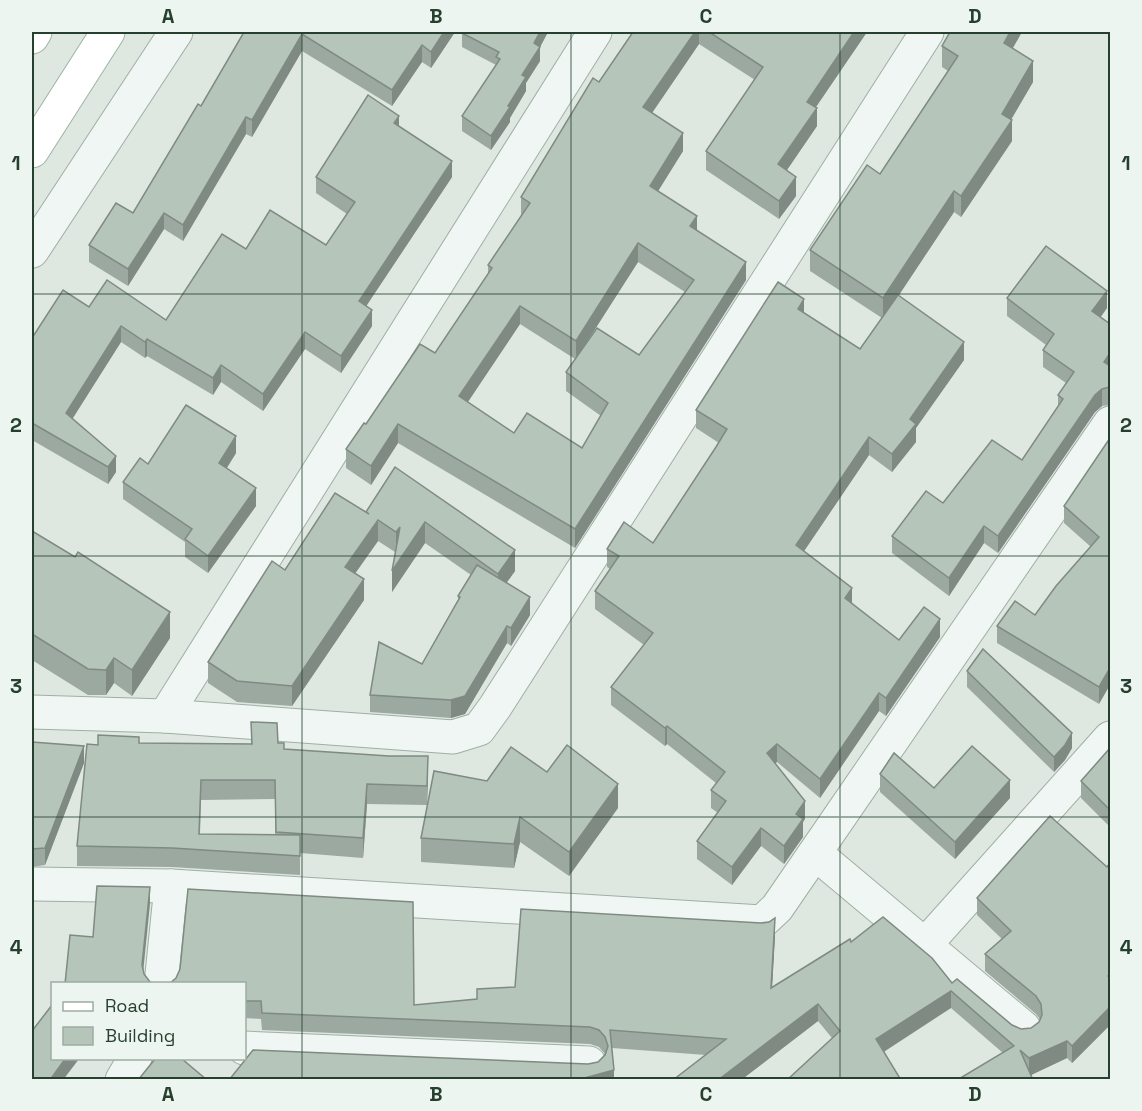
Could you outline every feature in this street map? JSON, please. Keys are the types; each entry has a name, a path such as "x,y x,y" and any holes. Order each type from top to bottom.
{"main road":[{"path":"32,37 35,32"},
{"path":"32,152 108,32"}],"street":[{"path":"32,251 176,32"},
{"path":"165,716 594,32"},
{"path":"32,712 165,716 453,737 479,729 927,32"},
{"path":"32,884 171,886 762,922 777,908 1110,423"},
{"path":"924,946 1110,738"},
{"path":"815,853 1024,1028"},
{"path":"161,982 171,886"},
{"path":"246,1048 589,1063"},
{"path":"122,1080 134,1060"}],"building":[{"path":"244,32 444,32 431,52 422,45 392,90 302,34 252,120 246,117 183,225 164,213 128,269 89,245 116,203 133,213 198,104 201,106"},
{"path":"463,32 540,32 534,43 540,47 522,75 526,77 491,136 462,116 500,59 496,57 499,52"},
{"path":"633,32 695,32 643,107 683,133 650,186 697,216 690,226 746,262 575,529 398,424 371,466 346,449 364,423 366,424 420,344 435,353 492,268 488,265 530,203 521,197 593,78 599,82","holes":["638,243 694,280 639,355 597,328 566,372 608,403 582,448 527,413 514,433 459,396 520,306 576,341"]},
{"path":"709,32 854,32 807,102 817,108 778,164 796,177 779,201 706,151 763,67"},
{"path":"950,32 1010,32 1004,43 1033,61 1002,114 1012,120 961,196 954,191 883,298 810,250 867,165 880,174 958,56 942,46"},
{"path":"368,95 399,116 394,123 452,161 359,301 372,310 341,356 305,332 263,394 221,365 213,378 147,339 145,342 121,326 66,413 116,456 108,467 32,423 32,338 63,290 89,307 107,280 166,320 222,234 246,249 270,210 326,245 355,202 316,177"},
{"path":"1046,246 1107,291 1092,311 1110,324 1110,353 1104,362 1110,366 1110,387 1102,389 1095,395 998,536 984,526 949,578 892,536 926,491 943,503 992,440 1022,460 1063,399 1058,395 1074,372 1043,350 1054,334 1007,298"},
{"path":"778,282 804,299 798,309 860,349 898,295 964,342 910,419 916,424 892,454 869,437 796,545 852,588 845,598 899,640 924,607 940,619 886,698 879,693 820,779 777,744 767,753 805,801 796,814 803,819 784,846 761,828 732,867 697,841 726,801 711,790 725,772 667,726 665,728 611,687 653,633 595,591 619,556 607,549 624,522 653,543 727,429 696,410"},
{"path":"186,405 236,436 219,463 256,488 208,556 185,539 192,529 123,482 140,458 148,464"},
{"path":"1110,438 1110,668 1099,687 997,626 1015,601 1035,615 1056,586 1099,537 1064,506"},
{"path":"395,467 515,550 498,574 425,522 392,571 400,527 396,532 378,520 345,567 364,579 292,686 237,681 208,662 272,561 285,570 335,493 369,514 366,512"},
{"path":"32,531 75,557 78,552 170,612 132,670 114,658 106,670 88,669 32,634"},
{"path":"477,565 530,597 511,628 507,626 465,696 451,700 370,695 379,642 422,664"},
{"path":"983,649 1072,733 1054,757 967,671"},
{"path":"251,722 277,723 278,743 284,743 284,749 389,756 428,756 427,786 367,784 363,838 276,832 275,780 201,780 199,834 300,835 300,856 172,848 77,846 87,744 98,745 98,735 139,737 139,743 252,744"},
{"path":"32,742 84,746 45,848 32,849"},
{"path":"567,745 618,784 569,852 520,817 514,844 421,838 434,771 487,781 511,747 547,772"},
{"path":"972,746 1010,780 955,842 880,774 894,753 934,788"},
{"path":"1110,748 1110,810 1081,781"},
{"path":"1050,816 1107,867 1110,863 1110,974 1108,976 1110,978 1110,1007 1072,1046 1067,1041 1029,1058 1020,1050 1033,1080 957,1080 1014,1046 951,991 876,1039 901,1080 787,1080 840,1031 818,1004 718,1080 673,1080 726,1039 610,1030 614,1070 577,1080 229,1080 253,1050 588,1064 598,1062 605,1055 608,1046 599,1030 590,1027 262,1013 261,1001 246,1001 246,982 171,982 180,969 188,889 413,902 414,1005 477,999 477,989 515,987 521,909 761,923 775,918 771,988 850,939 851,942 883,917 932,958 952,983 957,979 1012,1025 1021,1029 1031,1028 1039,1022 1042,1015 1041,1004 1036,996 985,954 1011,931 977,898"},
{"path":"97,886 150,887 142,965 144,974 150,982 65,982 70,935 93,937"},
{"path":"51,1006 51,1060 64,1060 50,1080 32,1080 32,1031"},
{"path":"154,1060 183,1060 207,1080 138,1080"}]}
